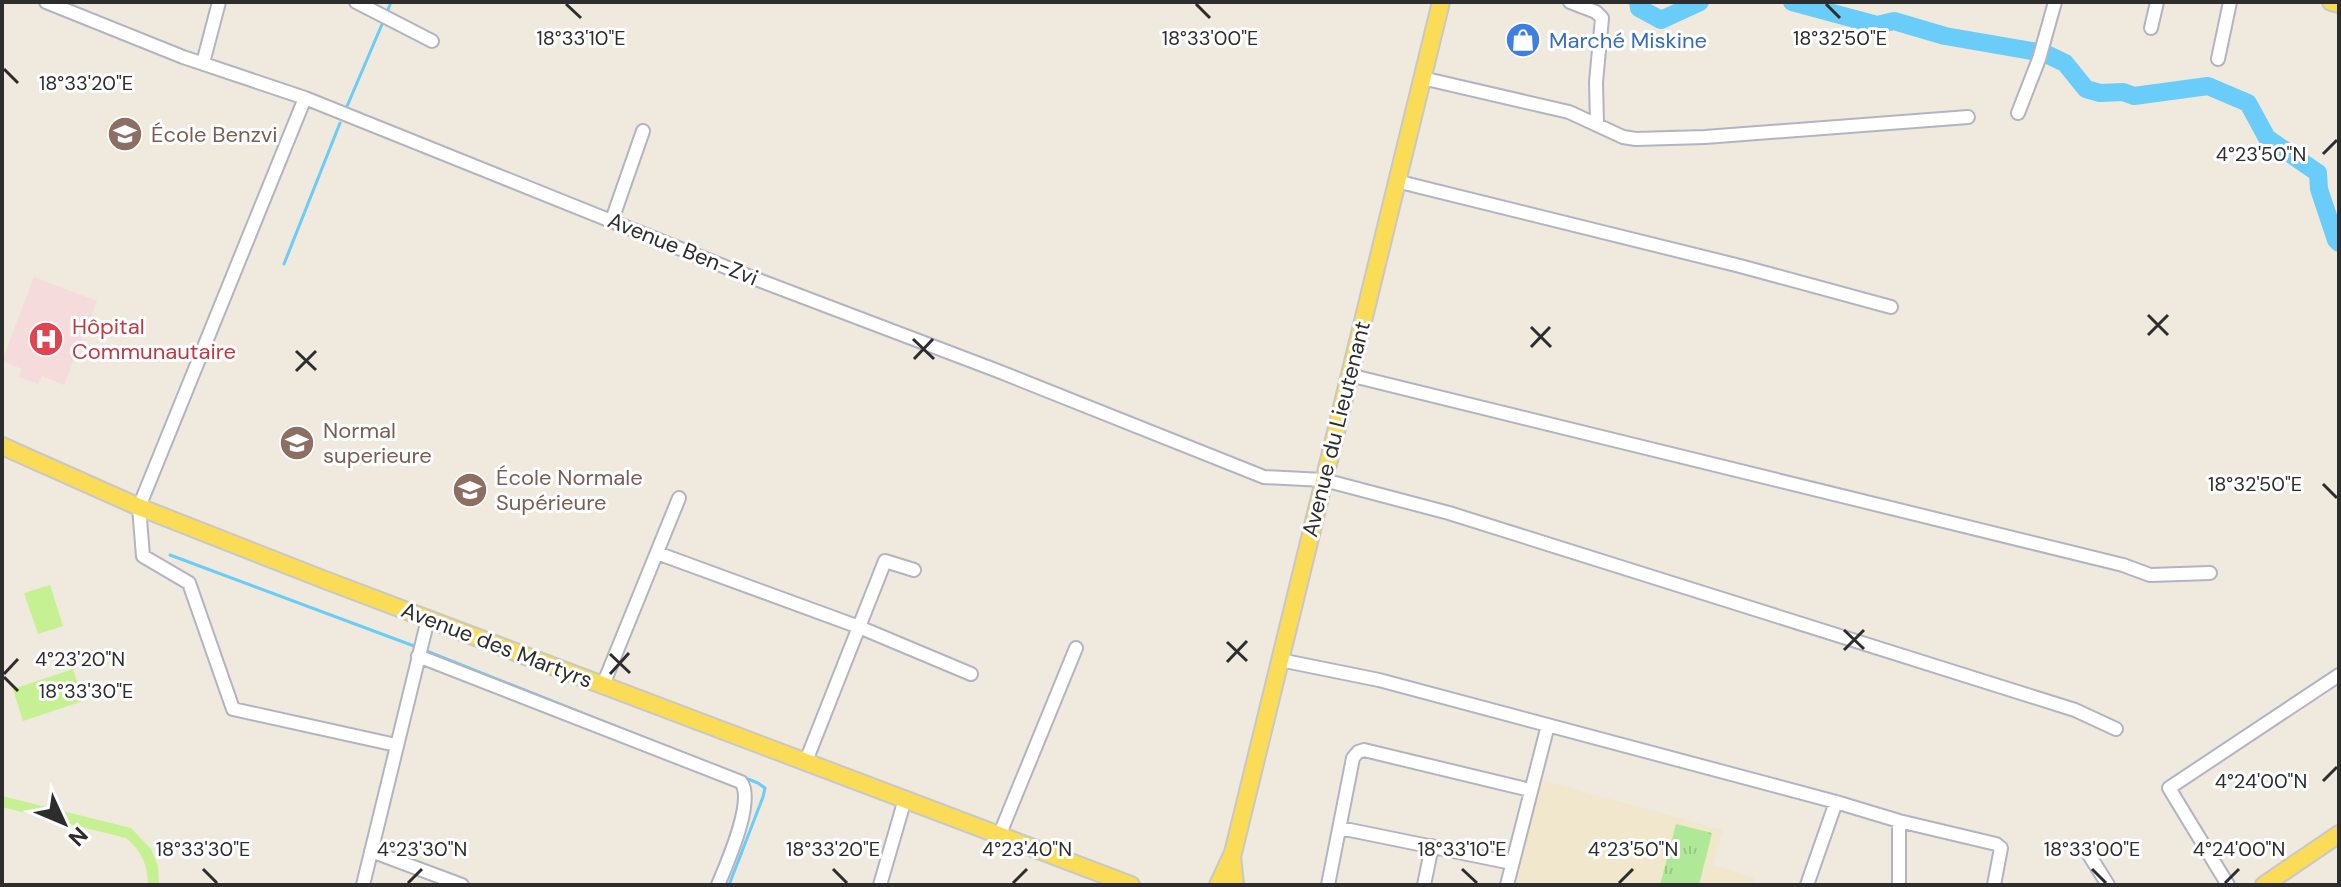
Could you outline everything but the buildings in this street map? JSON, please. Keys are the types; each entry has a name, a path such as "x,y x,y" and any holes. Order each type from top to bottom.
{"main road":[{"name":"Avenue du Lieutenant","path":"1218,885 1232,856 1441,2"},
{"path":"2331,2 2339,4"},
{"name":"Avenue des Martyrs","path":"2,446 139,507 1131,885"},
{"path":"2264,885 2339,834"},
{"name":"Avenue du Lieutenant","path":"1232,856 1235,885"}],"street":[{"name":"Avenue Ben-Zvi","path":"46,2 203,63 305,98 748,276 1264,477 1324,480 1449,513 2075,710 2116,729"},
{"path":"203,63 219,2"},
{"path":"356,2 432,41"},
{"path":"1570,2 1596,12 1602,18 1596,82 1597,124"},
{"path":"2018,113 2055,2"},
{"path":"2151,28 2157,2"},
{"path":"2218,59 2230,2"},
{"path":"1422,78 1569,112 1623,137 1636,139 1720,136 1968,117"},
{"path":"305,98 139,507 143,556 189,583 233,709 396,745"},
{"path":"612,220 643,131"},
{"path":"1396,181 1740,266 1891,307"},
{"path":"1349,375 2123,565 2150,575 2210,573"},
{"path":"603,685 679,498"},
{"path":"657,553 859,627 971,674"},
{"path":"806,761 885,561 914,570"},
{"path":"363,885 428,619"},
{"path":"999,836 1076,648"},
{"path":"418,656 741,782 746,788 746,803 718,885"},
{"path":"1280,660 1379,680 1899,821 1996,844 2001,848 2001,854 1994,885"},
{"path":"2228,885 2169,788 2339,675"},
{"path":"1507,885 1548,725"},
{"path":"1328,885 1353,758 1358,752 1364,750 1530,790"},
{"path":"880,885 905,799"},
{"path":"1807,885 1836,802"},
{"path":"1899,821 1899,885"},
{"path":"1340,828 1512,863"},
{"path":"1424,885 1432,846"},
{"path":"371,851 462,885"},
{"path":"2088,853 2108,885"}],"shaded area":[{"name":"École Benzvi","path":"109,120 146,136 141,149 103,132"},
{"name":"Hôpital Communautaire","path":"34,277 97,301 64,385 42,376 38,384 19,377 22,369 2,361"},
{"path":"1541,780 1723,830 1713,865 1755,878 1753,885 1516,885"}],"green space":[{"path":"50,585 63,626 38,634 24,593"},
{"path":"73,669 83,701 23,721 13,689"},
{"path":"2,796 131,828 151,849 158,866 159,885 148,885 143,858 126,838 2,807"},
{"path":"1676,824 1712,833 1699,885 1660,885"}],"waterway":[{"path":"386,15 391,2"},
{"path":"1638,2 1639,8 1661,20 1700,2"},
{"path":"1792,2 1877,25 1894,21 1945,36 2044,53 2065,63 2086,89 2100,93 2123,92 2134,96 2208,86 2248,103 2267,138 2318,173 2319,189 2339,243"},
{"path":"345,111 383,22"},
{"path":"284,264 340,123"},
{"path":"170,555 414,646"},
{"path":"424,650 765,788 729,885"}],"place":[{"name":"Marché Miskine","path":"1523,40"},
{"name":"École Benzvi","path":"125,134"},
{"name":"Hôpital Communautaire","path":"46,339"},
{"name":"Normal superieure","path":"297,443"},
{"name":"École Normale Supérieure","path":"470,490"}]}
